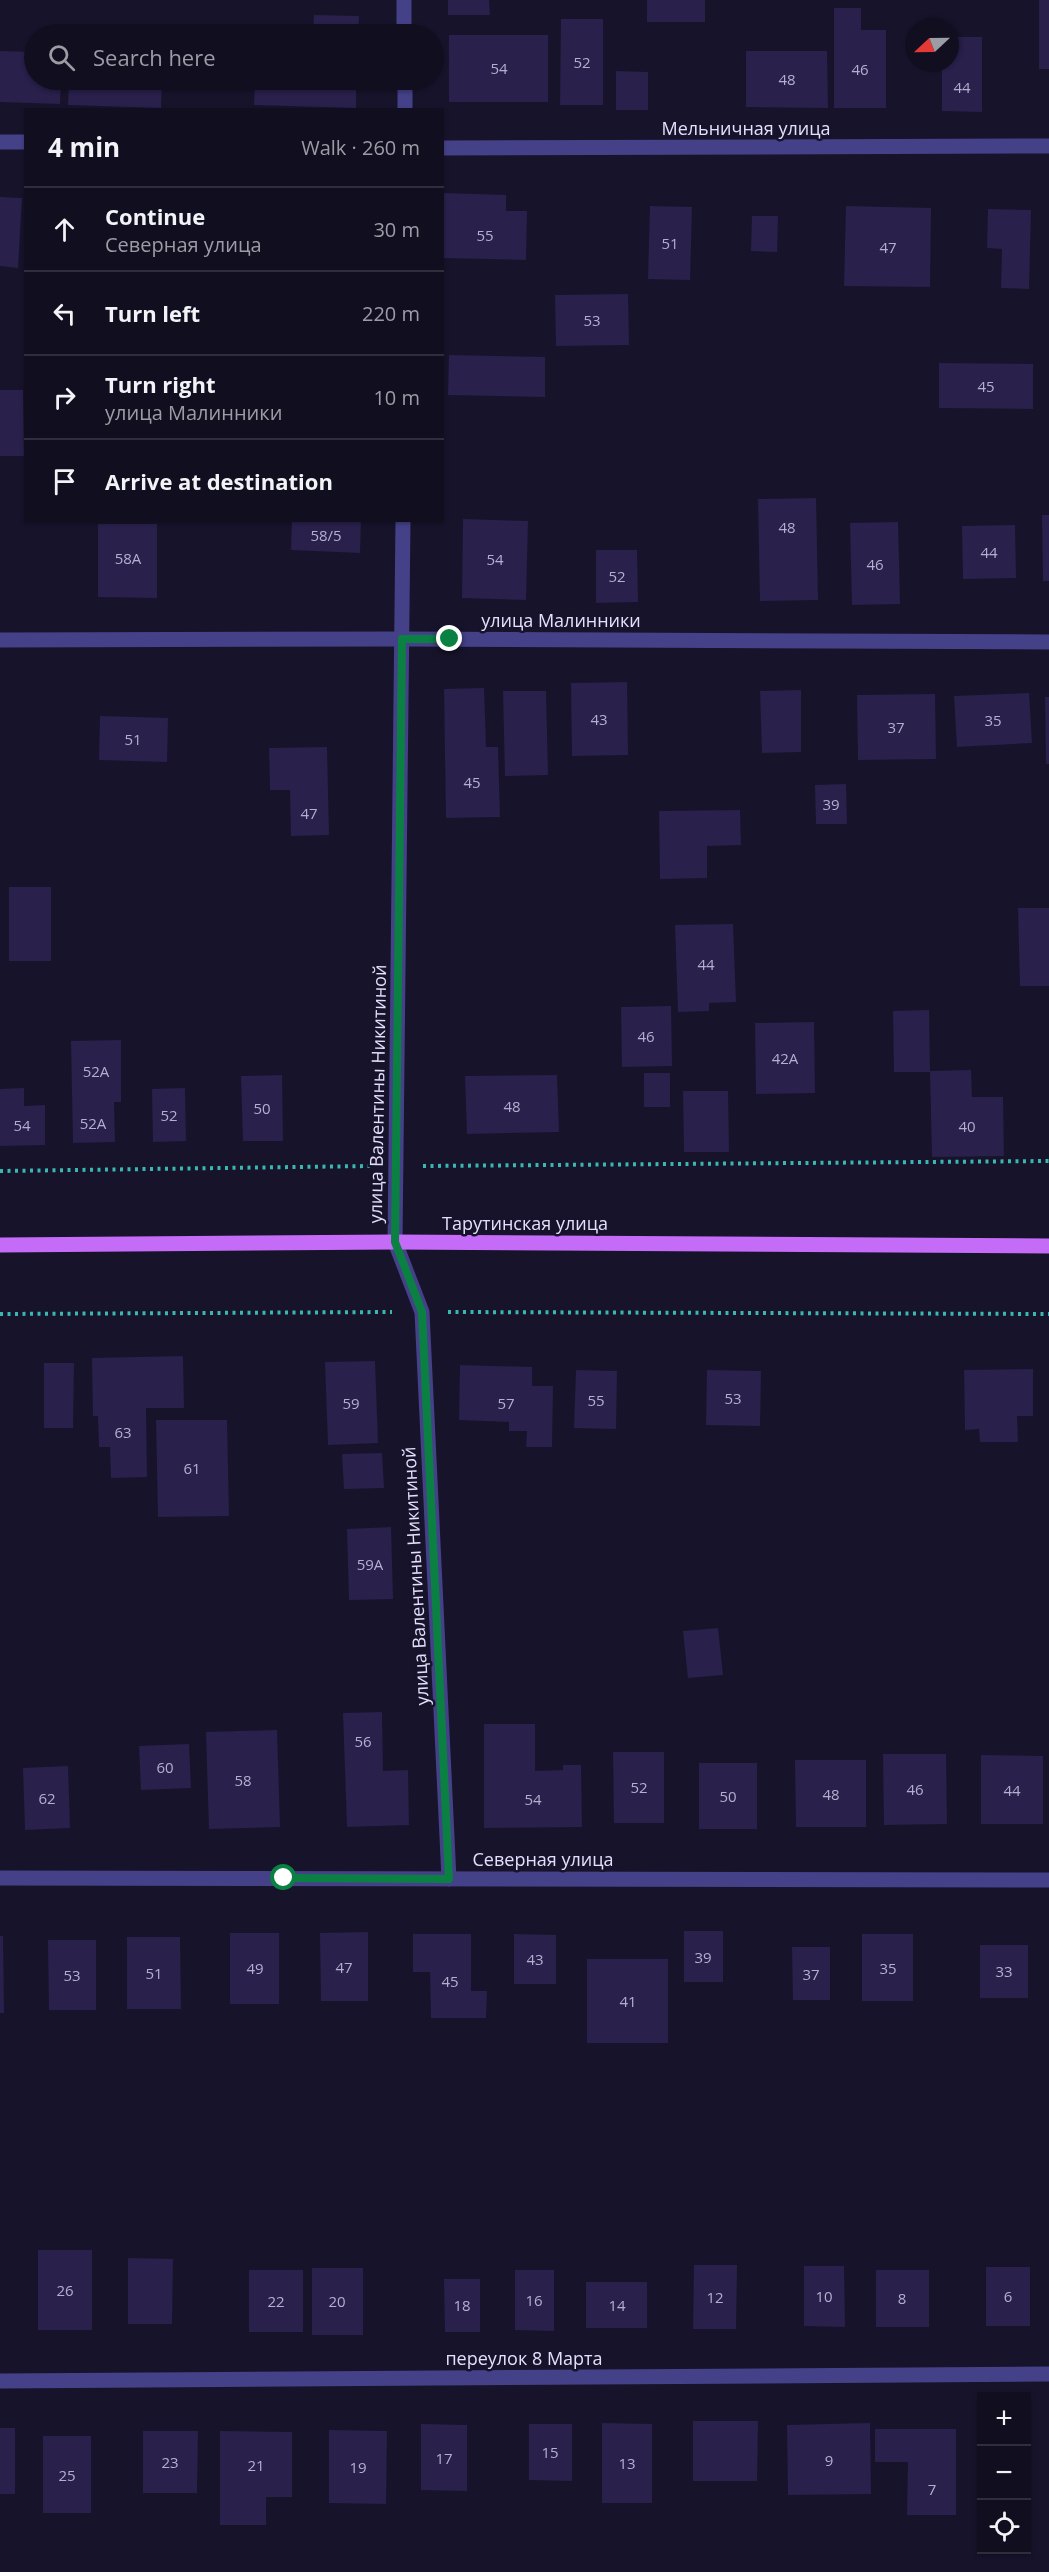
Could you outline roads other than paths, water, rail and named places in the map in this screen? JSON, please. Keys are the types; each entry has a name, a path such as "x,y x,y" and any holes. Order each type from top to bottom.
{"main road":[{"name":"Тарутинская улица","path":"0,1245 395,1242 1049,1246"}],"street":[{"path":"404,0 405,24"},
{"path":"405,90 405,108"},
{"path":"0,142 24,142"},
{"name":"Мельничная улица","path":"444,148 1049,147"},
{"name":"улица Валентины Никитиной","path":"403,522 395,1242 422,1312 449,1879"},
{"name":"улица Малинники","path":"0,640 1049,642"},
{"name":"Северная улица","path":"0,1878 1049,1880"},
{"name":"переулок 8 Марта","path":"0,2381 1049,2374"}]}
